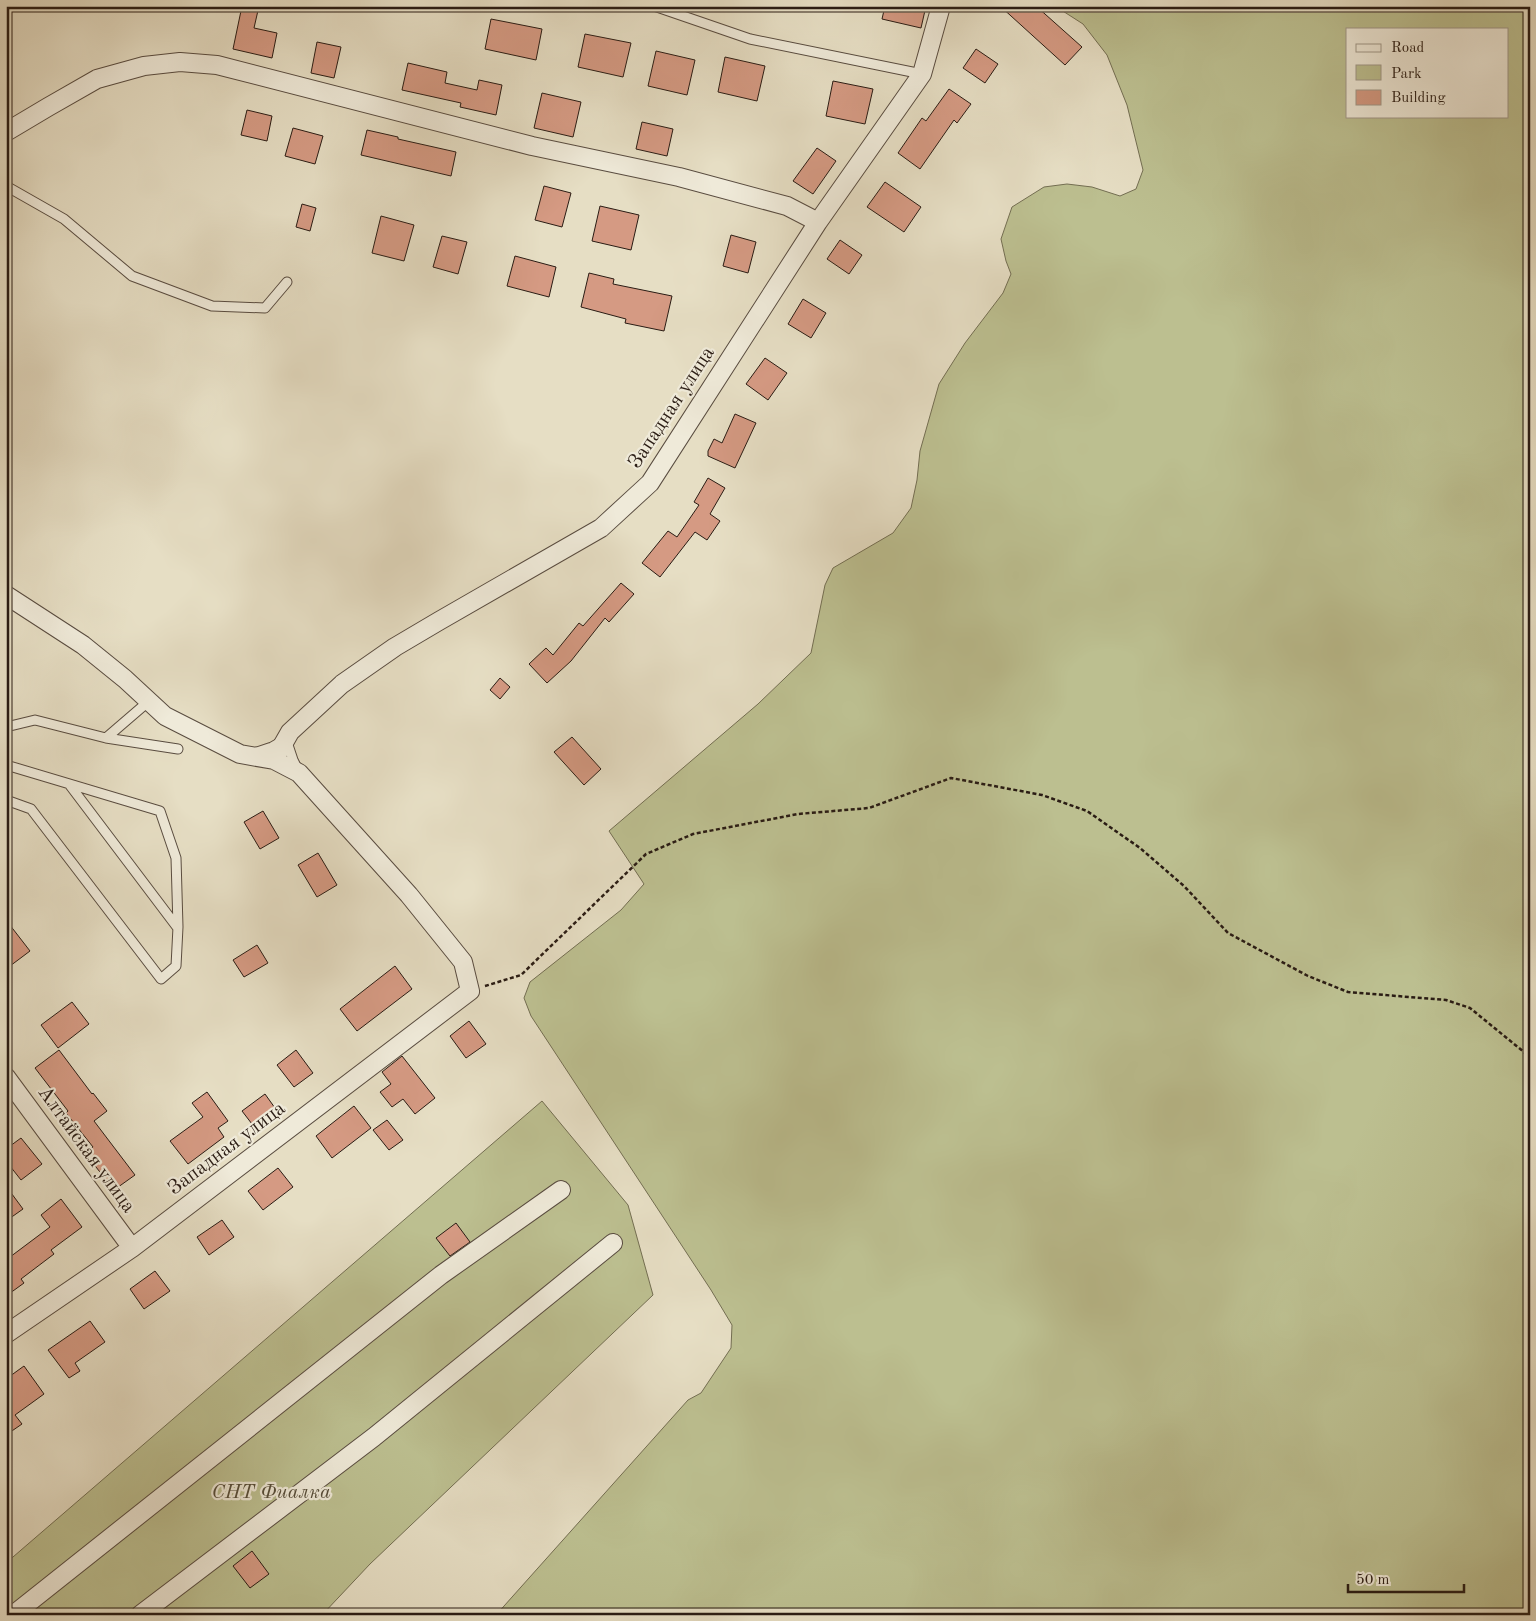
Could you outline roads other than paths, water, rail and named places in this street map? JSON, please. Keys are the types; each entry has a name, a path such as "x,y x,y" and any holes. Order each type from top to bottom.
{"street":[{"name":"Западная улица","path":"274,760 290,732 342,684 432,625 602,528 650,483 818,222 922,74 942,6"},
{"path":"6,132 98,79 144,66 180,62 218,65 532,146 679,177 787,206 818,222"},
{"path":"7,596 83,645 125,678 165,716 240,754 274,760 300,773"},
{"name":"Западная улица","path":"6,1334 132,1248 470,991 463,962 409,895 300,773"},
{"name":"Алтайская улица","path":"6,1077 132,1248"},
{"path":"13,1615 441,1275 561,1190"},
{"path":"140,1615 374,1437 613,1243"}],"lane":[{"path":"654,6 750,40 922,74"},
{"path":"6,186 64,219 132,276 212,306 265,308 287,282"},
{"path":"106,738 149,701"},
{"path":"6,728 35,720 106,738 178,748"},
{"path":"248,756 272,747 286,738 293,760 300,773"},
{"path":"6,766 160,811 176,858 178,927 176,966 161,979 31,809 6,800"},
{"path":"69,784 178,927"}],"park label":[{"name":"СНТ Фиалка","path":"271,1493"}]}
